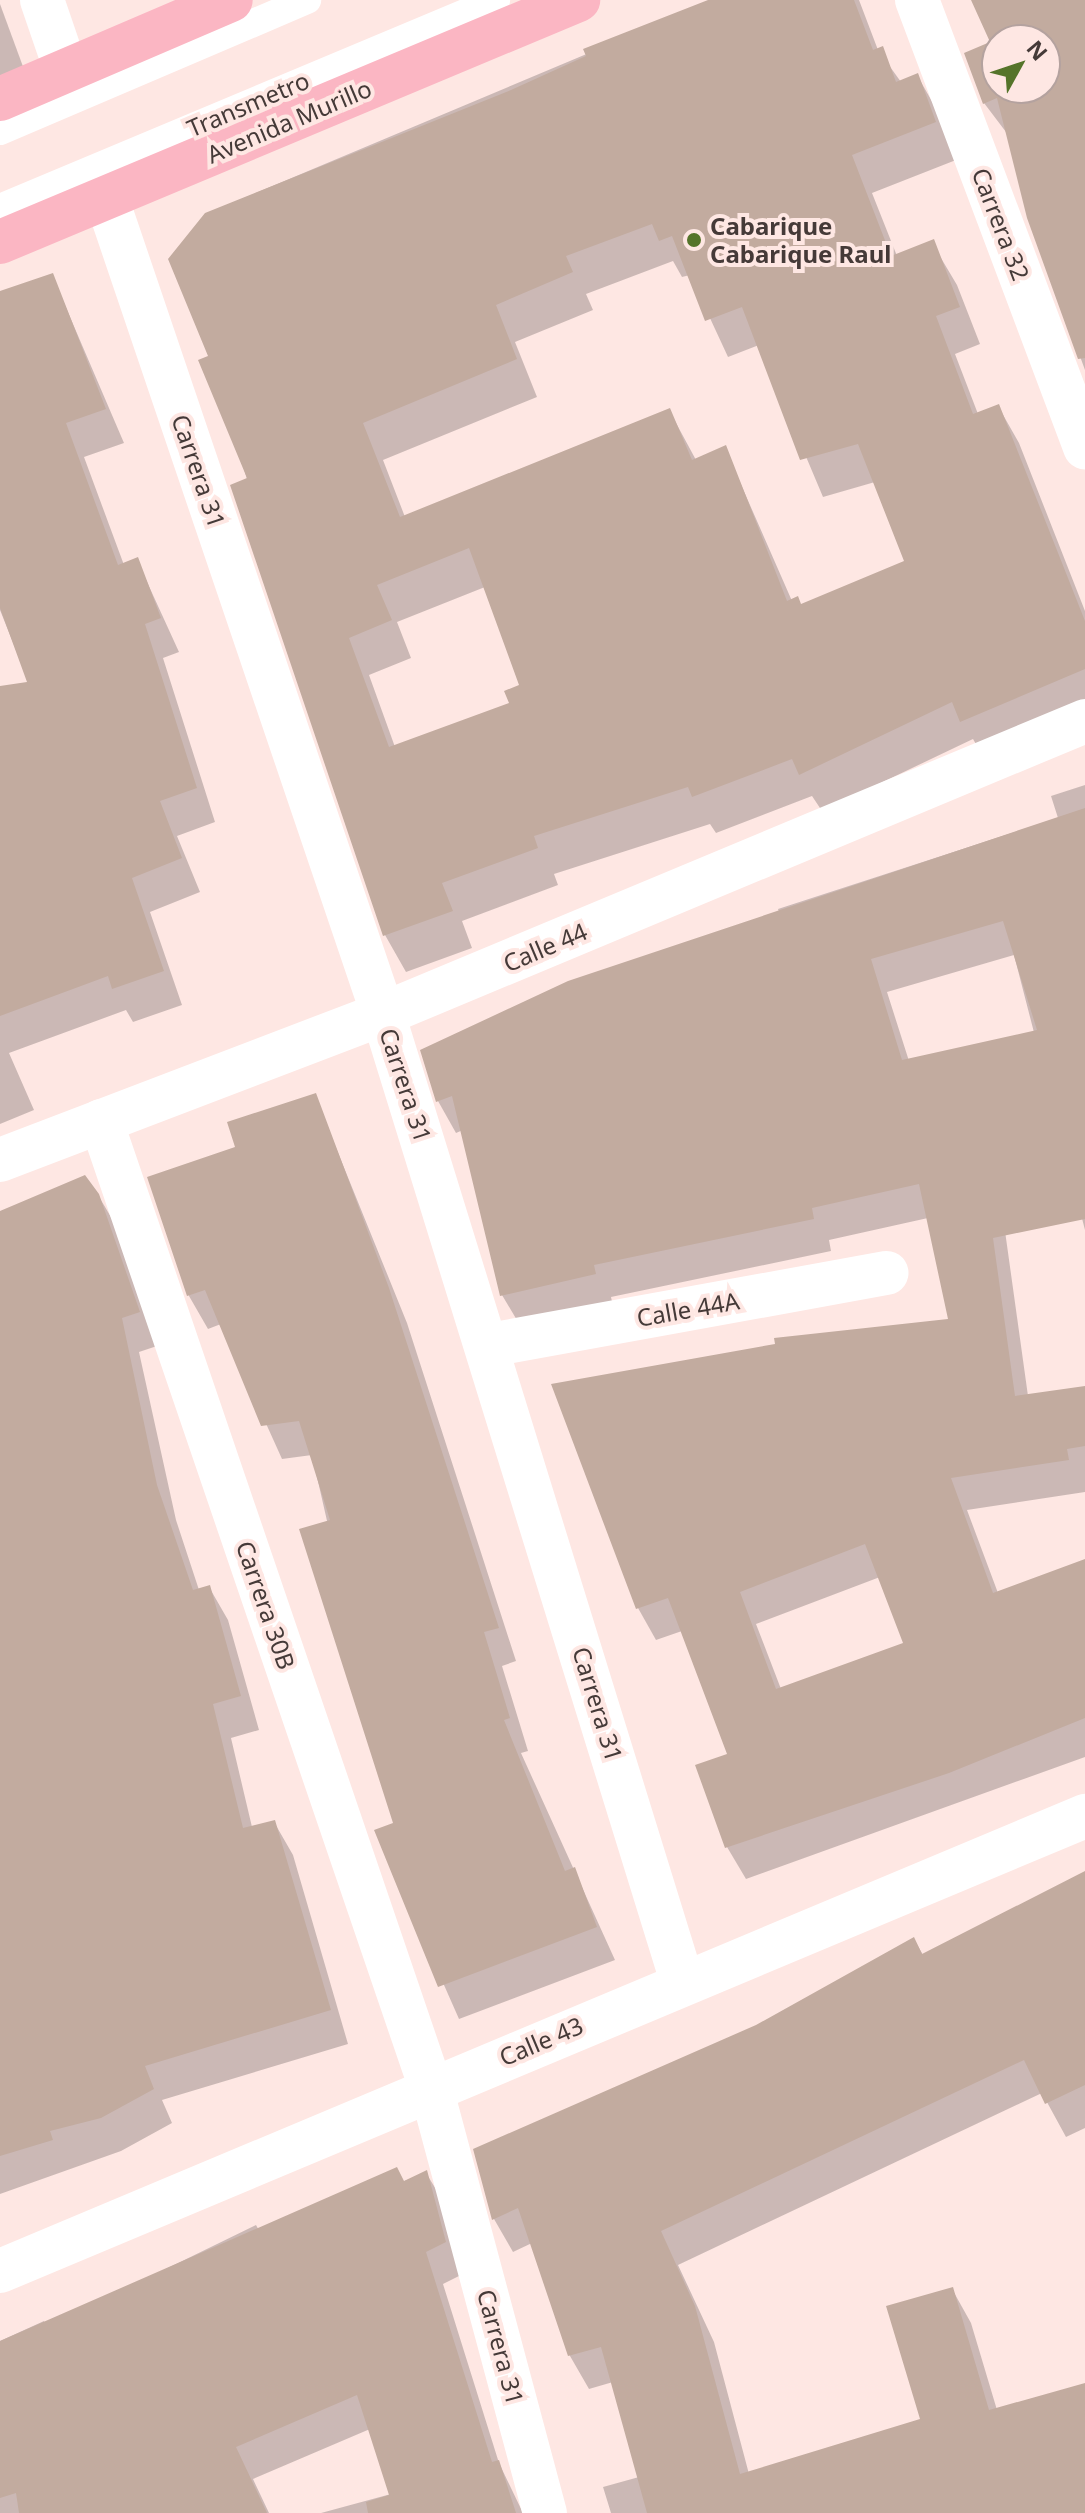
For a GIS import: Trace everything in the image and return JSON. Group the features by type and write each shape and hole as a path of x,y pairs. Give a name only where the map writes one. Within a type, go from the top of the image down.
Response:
{"main road":[{"path":"0,99 231,0"},
{"name":"Avenida Murillo","path":"0,242 578,0"}],"street":[{"path":"42,0 66,70"},
{"name":"Carrera 32","path":"917,0 1085,448"},
{"name":"Carrera 31","path":"106,197 383,1014 490,1345 682,1981"},
{"name":"Calle 44","path":"0,1160 383,1014 1085,721"},
{"name":"Carrera 30B","path":"101,1121 431,2088"},
{"name":"Calle 44A","path":"490,1345 887,1273"},
{"name":"Calle 43","path":"0,2271 682,1981 1085,1816"},
{"name":"Carrera 31","path":"431,2088 545,2513"}],"lane":[{"path":"0,131 307,0"},
{"name":"Transmetro","path":"0,208 496,0"}],"building":[{"path":"708,0 854,0 873,50 883,46 896,82 918,73 936,122 852,155 891,256 934,239 960,307 936,316 973,414 999,404 1085,621 1085,669 960,722 952,702 799,775 792,759 692,797 688,787 534,836 538,848 442,883 453,911 383,936 230,485 247,478 198,360 208,356 168,259 205,213 511,90 586,56 583,49","holes":["652,224 659,241 672,236 705,321 742,307 800,460 858,444 904,561 801,604 798,596 787,601 726,445 692,460 670,408 400,517 363,423 517,359 496,305 573,272 566,256","469,548 519,685 504,691 509,703 389,747 349,638 392,620 377,585"]},
{"path":"971,0 1085,0 1085,358 1078,359 1027,218 998,104 1061,104 1061,24 982,24"},
{"path":"981,46 981,99 964,53"},
{"path":"53,273 106,409 66,423 118,565 138,557 161,618 145,624 197,788 160,801 182,858 132,878 164,971 112,989 108,976 0,1016 0,686 27,682 0,608 0,291"},
{"path":"1085,808 1085,1219 993,1238 1015,1396 1085,1386 1085,1446 1067,1449 1069,1460 951,1478 993,1593 1085,1559 1085,1718 949,1773 725,1848 695,1765 727,1754 668,1598 636,1609 551,1384 775,1344 774,1338 948,1319 919,1184 812,1208 814,1219 594,1265 596,1274 500,1296 452,1096 436,1102 420,1050 568,981","holes":["1003,921 1037,1030 902,1060 871,959","865,1544 903,1643 776,1689 740,1592"]},
{"path":"316,1093 389,1288 499,1628 484,1632 510,1718 504,1720 565,1871 575,1867 597,1927 438,1987 374,1830 393,1823 299,1529 330,1520 299,1421 261,1426 205,1290 187,1296 147,1177 235,1147 227,1122"},
{"path":"85,1175 99,1194 140,1312 122,1318 157,1485 193,1590 210,1585 241,1696 213,1704 243,1828 275,1820 331,2010 145,2066 154,2089 101,2118 50,2131 53,2140 0,2156 0,1211"},
{"path":"1085,1871 1085,2085 1045,2104 1024,2060 661,2231 695,2306 740,2474 920,2419 886,2306 953,2287 989,2410 1085,2383 1085,2513 647,2513 601,2347 568,2356 518,2208 492,2220 473,2149 756,2025 914,1937 922,1954"},
{"path":"397,2167 404,2181 427,2170 446,2242 426,2252 492,2462 499,2460 516,2513 368,2513 366,2502 389,2495 357,2395 236,2447 267,2513 19,2513 16,2493 0,2498 0,2341"}],"place":[{"name":"Cabarique Cabarique Raul","path":"694,240"}]}
